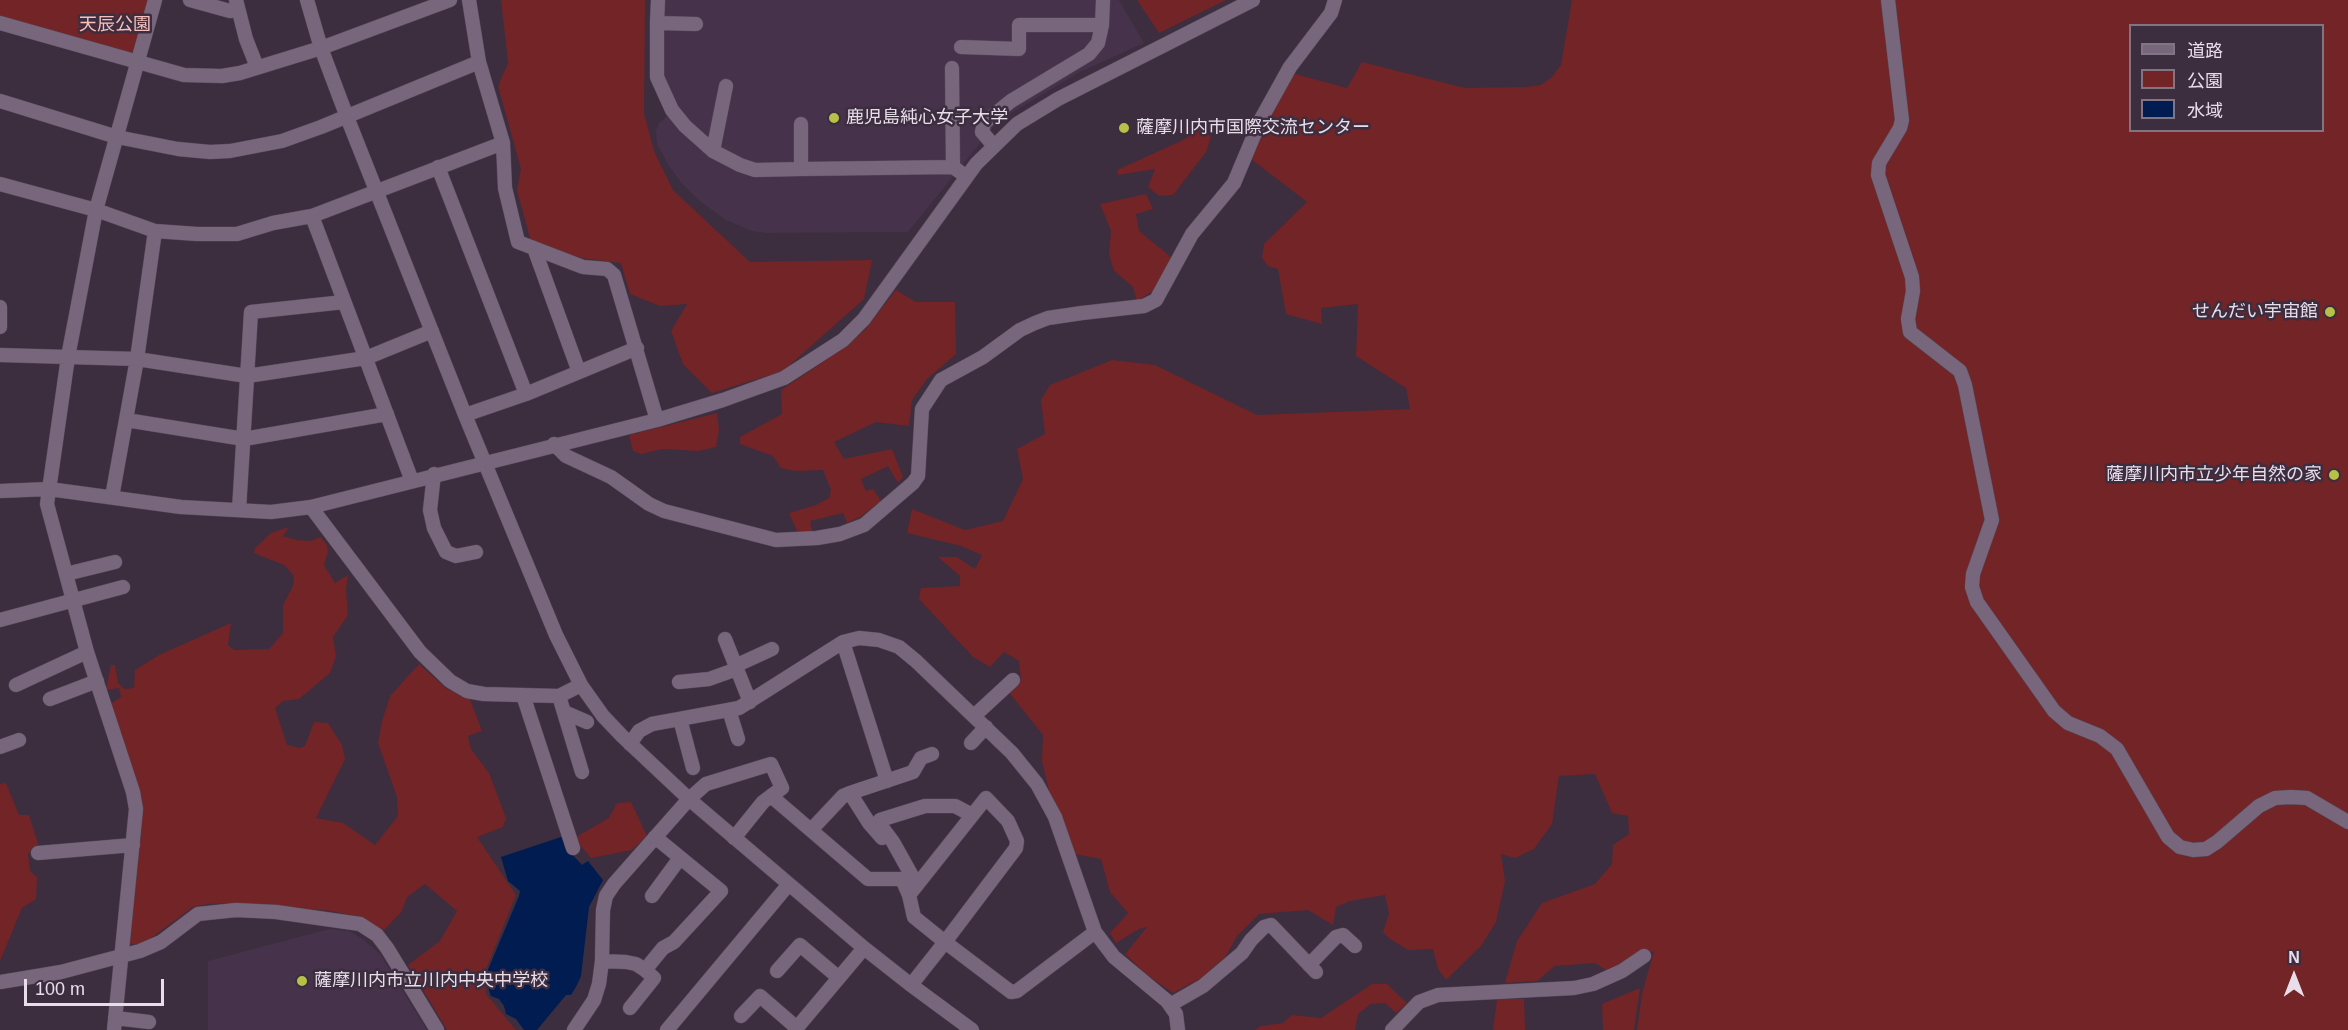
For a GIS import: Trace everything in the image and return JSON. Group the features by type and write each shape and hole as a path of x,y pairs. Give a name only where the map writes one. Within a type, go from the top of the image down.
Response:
{"street":[{"path":"149,1022 114,1024 136,809 133,792 87,652 47,504 68,357 96,210 155,0"},
{"path":"190,0 230,11 237,5 257,67"},
{"path":"307,0 321,48 347,117 465,415 556,635 581,685 603,716 689,799 864,948 911,986 972,1030"},
{"path":"0,23 184,75 222,76 240,73 321,48 450,0"},
{"path":"470,0 479,62 502,143 505,188 518,242 583,267 607,269 614,275 657,420"},
{"path":"658,0 657,77 672,110 700,141 714,151 755,170 953,167 967,176"},
{"path":"994,146 982,132 984,123 1011,101 1089,54 1098,43 1102,25 1103,0"},
{"path":"0,491 49,489 181,507 271,512 310,507 434,474 657,420 784,378 843,340 881,297 910,253 967,176 1017,124 1058,99 1253,0"},
{"path":"554,444 566,456 611,477 649,504 664,511 776,540 817,538 840,534 864,525 913,483 918,476 922,409 941,380 983,357 1020,330 1035,323 1071,315 1144,306 1156,300 1192,234 1234,183 1260,121 1290,67 1331,13 1335,0"},
{"path":"1888,0 1902,120 1900,128 1879,163 1878,175 1912,277 1913,291 1908,319 1910,332 1960,371 1965,385 1992,520 1973,574 1972,587 1977,602 2054,711 2068,723 2100,736 2118,749 2168,837 2180,847 2193,850 2206,849 2259,806 2275,798 2291,796 2307,798 2348,822"},
{"path":"657,23 696,24"},
{"path":"961,47 1019,49 1019,25 1102,25"},
{"path":"0,101 117,137 210,152 230,151 282,141 347,117 479,62"},
{"path":"952,68 953,167"},
{"path":"714,151 726,86"},
{"path":"801,124 801,169"},
{"path":"0,184 96,210 155,231 237,234 273,223 312,216 502,143"},
{"path":"438,167 526,394"},
{"path":"312,216 412,481"},
{"path":"112,497 138,358 155,231"},
{"path":"534,248 579,372"},
{"path":"239,510 251,312 344,302"},
{"path":"0,307 2,320 0,327"},
{"path":"0,355 138,358 248,376 366,358 432,331"},
{"path":"465,415 526,394 637,348"},
{"path":"126,420 244,439 387,414"},
{"path":"434,474 430,510 434,528 446,552 456,556 476,552"},
{"path":"310,507 420,652 450,681 467,691 484,694 559,696 581,685"},
{"path":"66,574 115,562"},
{"path":"0,620 123,587"},
{"path":"630,744 639,731 652,724 729,710 750,702 843,642 859,638 879,640 899,647 1012,753 1037,784 1055,817 1095,932 1114,957 1170,1005 1176,1014 1178,1030"},
{"path":"725,639 750,702"},
{"path":"843,642 887,781"},
{"path":"679,682 709,679 772,649"},
{"path":"16,685 87,652"},
{"path":"974,716 1013,680"},
{"path":"50,699 97,681"},
{"path":"523,695 573,848"},
{"path":"559,696 582,772"},
{"path":"729,710 738,739"},
{"path":"564,712 587,722"},
{"path":"680,719 693,768"},
{"path":"971,743 986,728"},
{"path":"0,747 19,740"},
{"path":"811,830 843,796 913,772 921,758 932,753"},
{"path":"581,1027 594,1000 602,961 603,910 606,896 655,837 689,799 706,784 771,764 782,788 763,802 734,838"},
{"path":"850,793 869,823 883,839 895,859 902,879 913,890"},
{"path":"771,796 868,879 902,879"},
{"path":"919,801 938,798 939,806"},
{"path":"911,986 1016,848 1017,841 1008,822 993,803 986,798 913,890"},
{"path":"972,815 955,806 925,806 880,820 893,842 913,890 914,917 1011,992 1017,991 1095,932"},
{"path":"645,970 663,948 674,942 721,891 655,837"},
{"path":"38,853 133,845"},
{"path":"652,896 680,858"},
{"path":"667,1030 789,884"},
{"path":"0,982 34,978 121,958 161,942 198,914 213,911 276,912 360,924 377,935 437,1030"},
{"path":"1170,1005 1189,996 1211,980 1242,953 1264,927 1271,925 1312,968 1336,937 1342,935 1355,946"},
{"path":"777,971 800,945 839,978"},
{"path":"741,1016 760,996 796,1029 864,948"},
{"path":"1392,1030 1419,1002 1438,995 1574,988 1593,984 1622,971 1644,956"},
{"path":"602,961 636,964 654,978 630,1008"}],"shaded area":[{"name":"鹿児島純心女子大学","path":"653,0 1119,0 1144,43 1078,73 998,121 908,232 766,233 752,231 726,220 701,202 682,184 657,144 656,131 659,123 668,115"},
{"name":"薩摩川内市立川内中央中学校","path":"329,929 349,931 363,939 380,954 427,1030 208,1030 208,961"}],"green space":[{"name":"天辰公園","path":"0,0 150,0 136,52 129,54 0,17"},
{"path":"501,0 645,0 644,113 654,151 673,190 750,262 872,260 864,299 783,371 712,393 683,364 671,331 687,304 660,306 630,294 621,263 581,258 531,242 517,190 521,169 498,86 508,63"},
{"path":"1137,0 1226,0 1159,33"},
{"path":"1572,0 2348,0 2348,1030 1637,1030 1642,994 1654,951 1606,970 1595,963 1555,966 1537,981 1505,983 1517,941 1542,903 1595,884 1612,864 1613,845 1629,834 1628,816 1612,813 1595,774 1559,776 1552,824 1534,849 1515,858 1501,854 1505,881 1496,922 1481,946 1446,980 1438,969 1433,949 1408,950 1383,932 1389,913 1385,895 1350,901 1336,907 1333,925 1308,910 1259,914 1237,936 1226,956 1201,978 1173,993 1146,974 1125,954 1147,927 1139,929 1116,943 1110,933 1128,913 1110,892 1101,859 1075,854 1049,791 1042,761 1043,735 1008,691 1021,681 1019,661 1004,652 990,667 973,657 919,599 921,588 960,586 960,576 938,557 957,557 975,569 982,555 961,546 907,533 912,509 965,530 1003,521 1023,479 1017,449 1045,434 1041,400 1050,385 1112,360 1155,365 1257,415 1410,409 1406,388 1356,356 1358,304 1321,308 1322,324 1286,314 1278,269 1268,266 1262,258 1264,244 1307,202 1251,159 1292,73 1347,88 1362,62 1465,88 1541,85 1552,77 1561,65"},
{"path":"1202,128 1211,137 1206,152 1173,195 1159,196 1148,187 1155,169 1118,175 1117,170 1183,140"},
{"path":"1146,194 1153,209 1136,214 1139,231 1171,257 1156,289 1137,301 1133,287 1114,271 1109,254 1111,231 1100,204"},
{"path":"896,290 916,302 955,302 956,354 927,379 912,400 909,426 876,422 834,442 844,459 892,449 903,477 898,483 888,466 861,479 866,491 873,489 881,501 860,517 847,523 843,513 810,521 812,531 797,531 789,513 816,505 829,498 831,490 823,470 796,471 781,468 773,456 740,444 740,437 782,414 781,390 864,331"},
{"path":"717,413 719,430 716,447 699,451 662,449 642,454 633,451 629,435"},
{"path":"289,527 283,536 310,541 321,537 327,545 328,552 324,565 335,583 348,575 346,590 348,615 333,637 336,656 330,673 299,699 283,701 275,708 287,745 300,748 305,746 314,722 328,723 342,745 345,759 316,818 343,823 375,845 398,816 397,797 378,743 390,696 419,664 447,689 470,699 482,731 468,736 471,749 489,773 506,818 503,827 477,837 516,895 485,972 486,994 516,1030 447,1030 408,965 440,941 457,911 425,884 407,897 402,911 384,930 357,917 332,911 236,903 208,904 193,907 138,945 126,943 143,808 110,704 121,697 119,688 106,690 111,665 115,665 118,683 125,689 134,688 135,670 159,655 231,623 228,645 234,650 269,649 283,633 283,605 293,586 294,576 284,565 254,553 255,548 271,533"},
{"path":"6,783 19,815 29,815 38,844 28,853 30,871 37,877 36,899 22,908 0,961 0,784"},
{"path":"631,802 647,836 632,850 591,858 574,838 609,818 617,803"},
{"path":"1372,984 1387,984 1407,1003 1396,1013 1385,1003 1371,1004 1358,1014 1355,1030 1255,1030 1261,1026 1283,1023 1292,1015 1321,1018"},
{"path":"1640,988 1634,1030 1603,1030 1602,1004"},
{"path":"1497,999 1524,999 1525,1030 1493,1030"}],"water":[{"path":"564,836 569,851 582,865 588,861 603,880 589,907 581,976 577,985 571,995 566,995 537,1030 524,1030 516,1019 506,1014 504,1006 499,999 491,996 488,987 487,972 520,891 508,881 501,857"}],"place":[{"name":"鹿児島純心女子大学","path":"834,118"},
{"name":"薩摩川内市国際交流センター","path":"1124,128"},
{"name":"せんだい宇宙館","path":"2330,312"},
{"name":"薩摩川内市立少年自然の家","path":"2334,475"},
{"name":"薩摩川内市立川内中央中学校","path":"302,981"}]}
